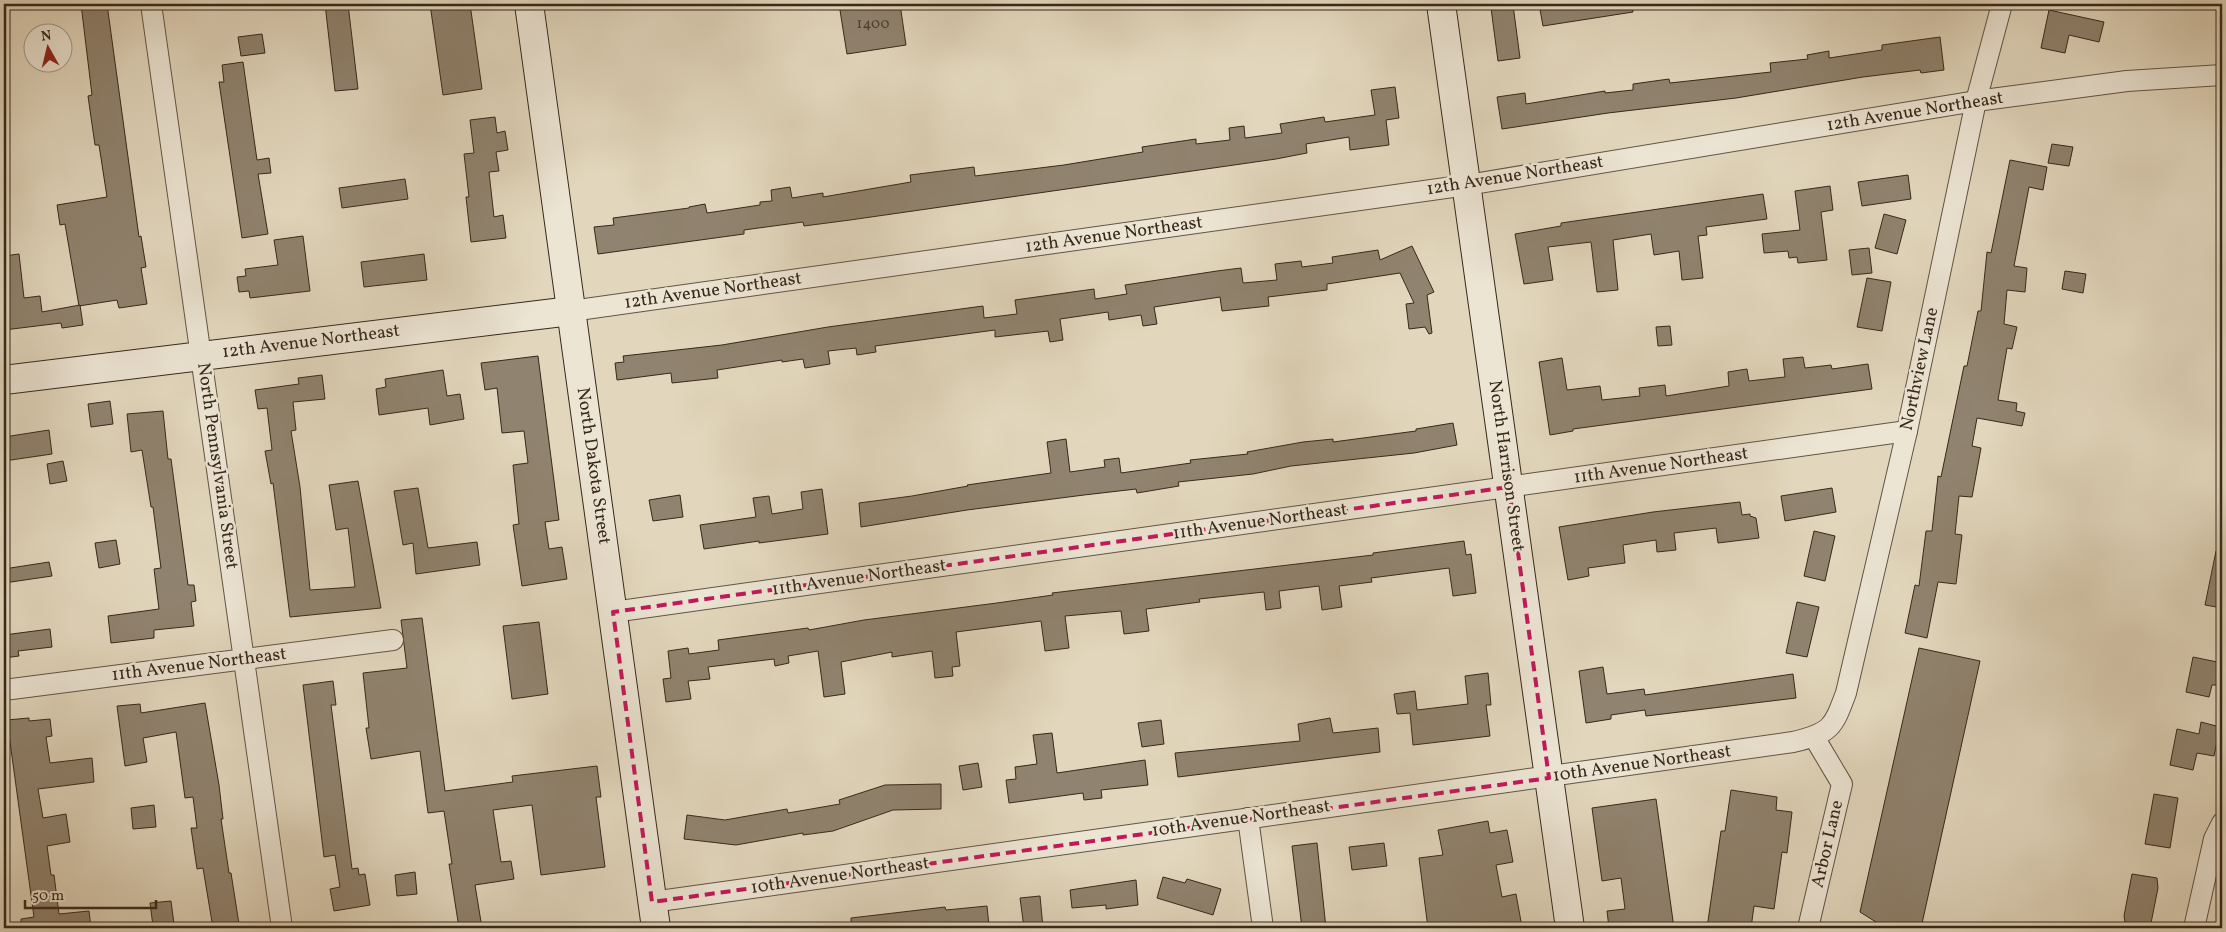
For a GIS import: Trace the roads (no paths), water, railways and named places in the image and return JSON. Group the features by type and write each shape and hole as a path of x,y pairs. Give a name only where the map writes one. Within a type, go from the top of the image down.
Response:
{"street":[{"name":"North Pennsylvania Street","path":"151,4 282,928"},
{"name":"North Dakota Street","path":"529,4 654,915"},
{"name":"North Harrison Street","path":"1441,4 1570,928"},
{"name":"Northview Lane","path":"1821,733 1836,718 1846,693 1907,431 1976,101 2002,4"},
{"name":"12th Avenue Northeast","path":"4,380 571,311 1467,185 1976,101 2127,81 2222,75"},
{"name":"11th Avenue Northeast","path":"613,612 1907,431"},
{"name":"11th Avenue Northeast","path":"4,690 393,640"},
{"name":"10th Avenue Northeast","path":"654,915 1248,818 1549,778 1793,742 1821,733"},
{"name":"Arbor Lane","path":"1808,928 1842,784 1821,733"},
{"path":"1248,818 1263,928"},
{"path":"2194,928 2214,839 2222,823"}]}
